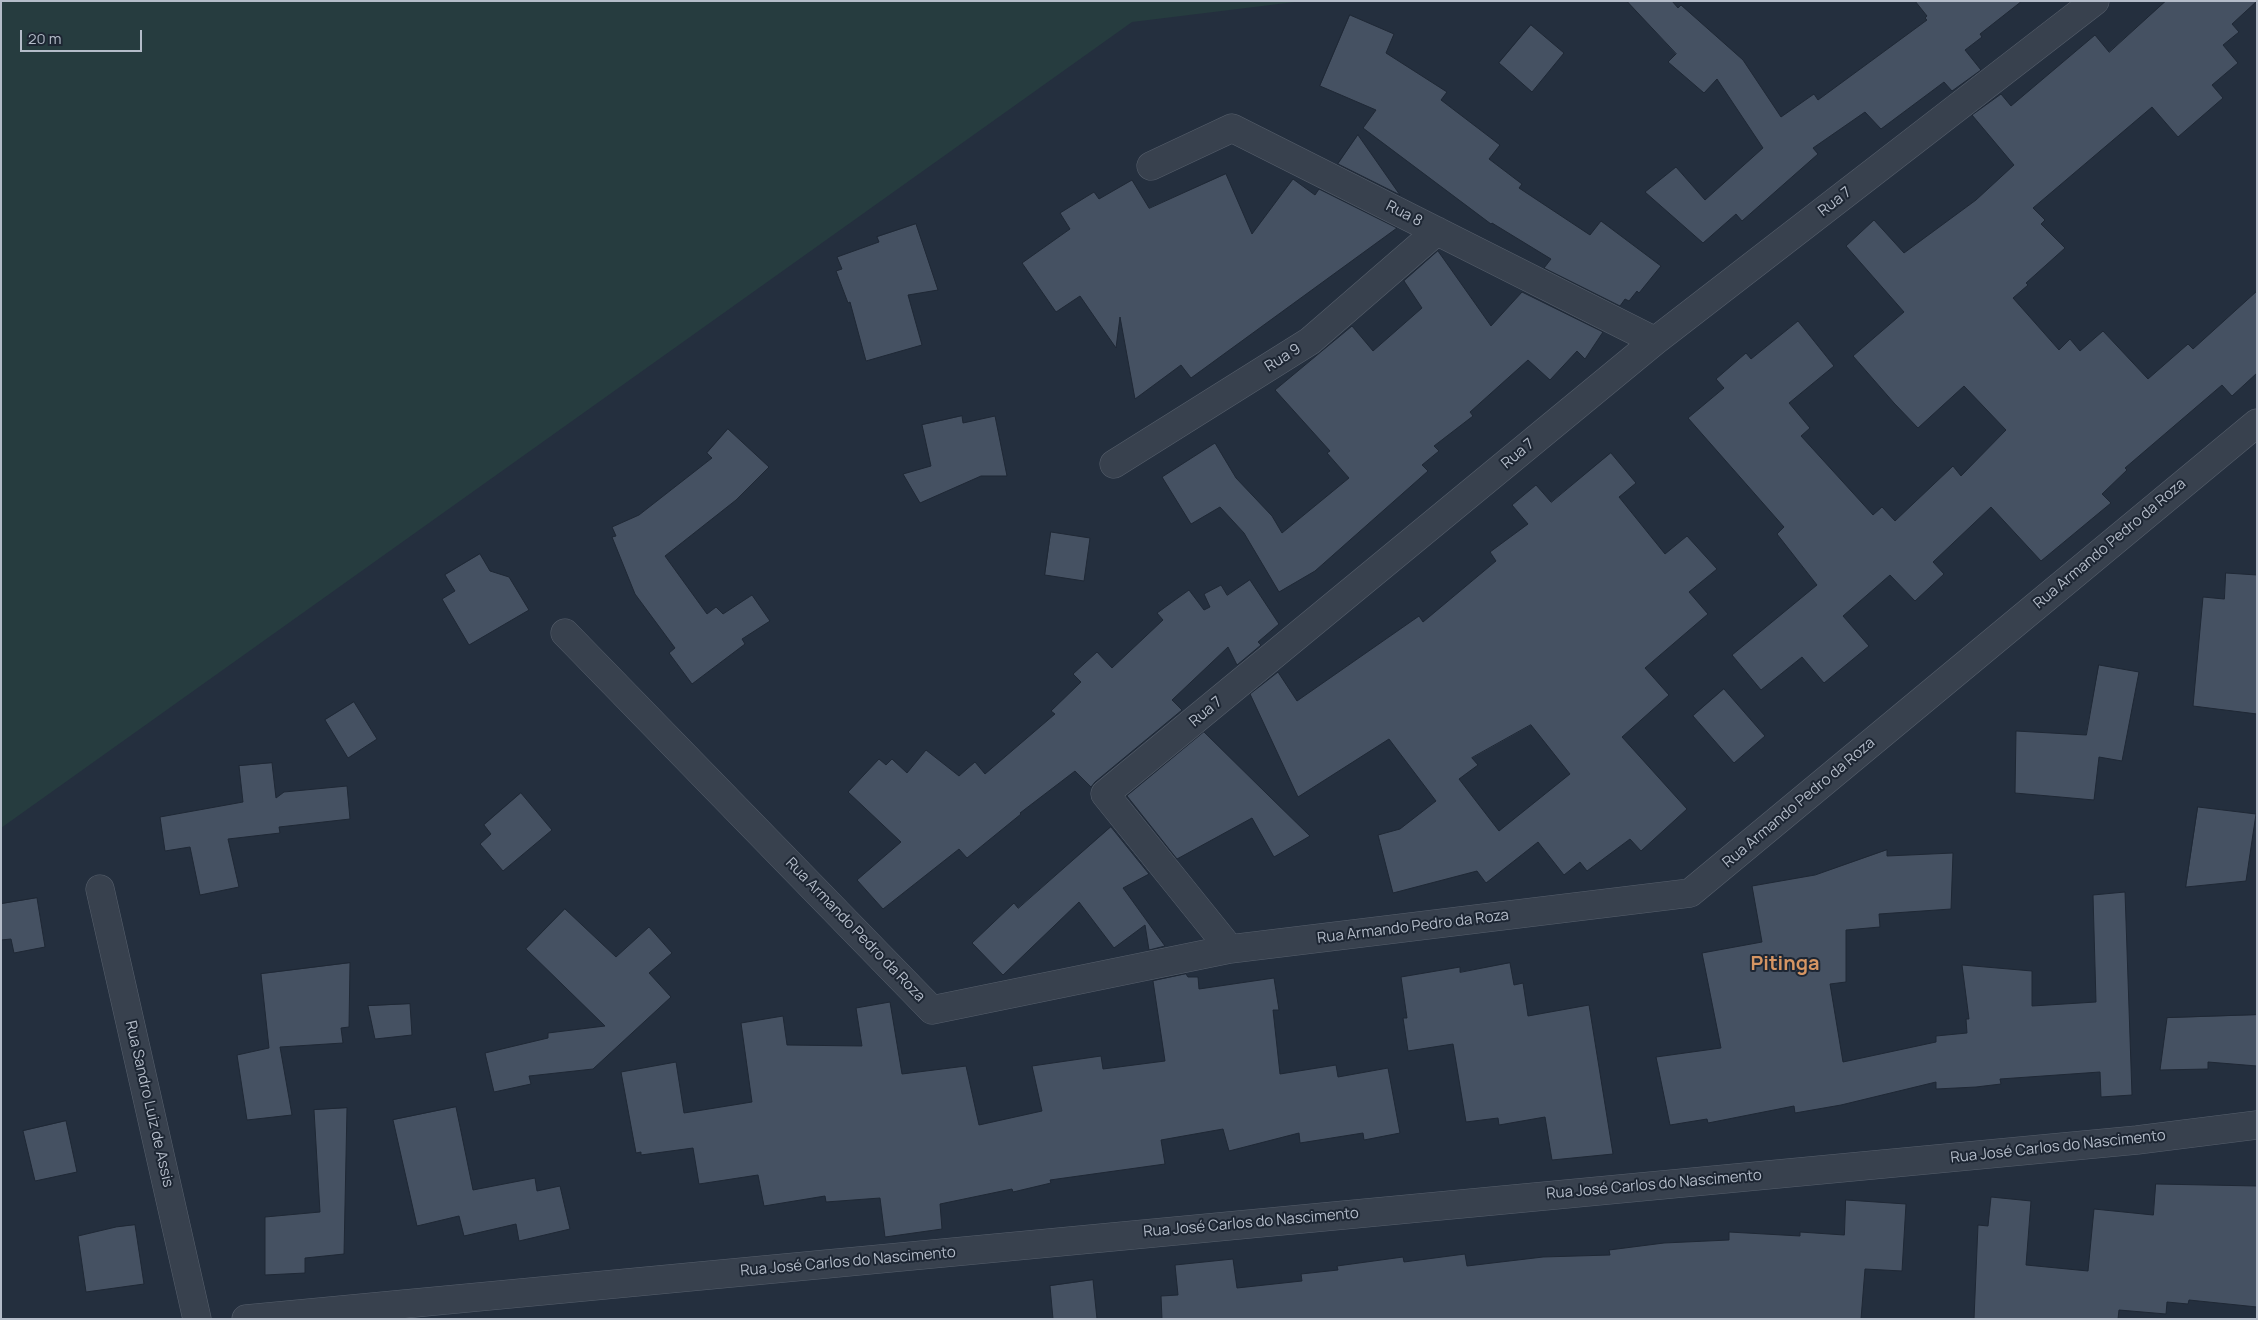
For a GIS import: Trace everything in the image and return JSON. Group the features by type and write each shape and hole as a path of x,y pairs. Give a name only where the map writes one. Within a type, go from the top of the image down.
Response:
{"street":[{"name":"Rua 7","path":"1230,949 1105,794 1655,341 2095,1"},
{"name":"Rua 8","path":"1151,166 1232,128 1655,341"},
{"name":"Rua 9","path":"1114,464 1310,341 1437,231"},
{"name":"Rua Armando Pedro da Roza","path":"565,632 932,1010 1230,949 1690,893 2257,423"},
{"name":"Rua Sandro Luiz de Assis","path":"100,890 197,1319"},
{"name":"Rua José Carlos do Nascimento","path":"246,1319 2127,1140 2257,1125"}],"green space":[{"path":"1,1 1303,1 1132,22 1,828"}],"building":[{"path":"1627,1 1672,1 1678,8 1681,5 1743,60 1781,117 1814,94 1818,100 1927,20 1925,18 1927,16 1915,1 2022,1 1980,34 1982,37 1965,50 1981,70 1952,91 1944,82 1881,129 1865,112 1813,148 1818,154 1742,221 1736,214 1703,243 1645,192 1676,167 1705,200 1763,148 1717,79 1704,93 1668,62 1676,54"},
{"path":"2166,1 2257,1 2232,24 2239,32 2223,45 2238,63 2212,85 2223,98 2178,137 2152,107 2033,208 2045,220 2041,224 2065,248 2026,283 2028,285 2013,298 2059,350 2070,339 2080,351 2103,331 2148,379 2188,344 2193,349 2257,291 2257,373 2232,396 2222,385 2125,468 2127,470 2102,494 2111,503 2041,561 1991,507 1933,562 1944,574 1915,601 1890,575 1843,616 1869,646 1824,683 1802,657 1761,690 1732,655 1817,585 1777,534 1784,527 1688,418 1724,388 1716,379 1746,353 1751,359 1798,321 1834,366 1789,403 1810,428 1801,436 1873,515 1882,507 1895,521 1953,466 1961,476 2006,430 1964,386 1918,428 1853,356 1904,312 1846,246 1874,220 1904,253 1976,200 2014,165 1972,115 2001,94 2011,106 2095,35 2109,52"},
{"path":"1350,15 1394,34 1386,53 1447,92 1441,100 1500,145 1489,159 1522,184 1519,188 1590,235 1601,221 1661,266 1639,293 1637,291 1629,301 1625,299 1620,306 1544,268 1551,259 1491,224 1363,128 1376,110 1320,86"},
{"path":"1531,25 1564,53 1532,92 1499,63"},
{"path":"1358,135 1400,195 1338,164"},
{"path":"1226,174 1252,234 1293,179 1315,195 1319,189 1397,228 1191,378 1181,365 1135,399 1120,317 1116,348 1080,296 1056,312 1022,263 1070,229 1060,213 1094,192 1099,199 1132,180 1149,208"},
{"path":"916,224 938,290 908,295 922,345 866,361 850,302 848,303 836,271 842,269 837,257 879,242 877,237"},
{"path":"1438,251 1491,326 1522,292 1603,332 1585,359 1577,351 1550,380 1528,360 1470,412 1473,416 1434,446 1439,451 1422,465 1428,471 1315,571 1279,592 1244,533 1220,507 1191,524 1162,477 1215,443 1236,478 1272,516 1282,533 1349,478 1327,453 1330,451 1275,390 1352,326 1373,351 1422,308 1404,281"},
{"path":"962,416 963,423 995,416 1007,476 981,476 920,503 903,474 931,466 922,425"},
{"path":"728,429 769,467 736,500 665,556 707,614 716,607 723,614 752,595 770,621 742,639 745,644 692,684 669,653 675,648 635,594 612,537 616,536 612,527 639,515 712,458 707,453"},
{"path":"1611,453 1636,483 1619,497 1665,554 1687,536 1717,569 1689,592 1708,614 1645,668 1669,695 1622,737 1687,809 1641,851 1630,839 1587,871 1580,862 1564,875 1538,842 1486,883 1477,871 1393,893 1378,835 1400,829 1436,801 1389,739 1298,797 1250,694 1278,672 1297,701 1419,616 1423,622 1496,561 1490,552 1528,524 1512,505 1536,485 1551,502","holes":["1531,725 1570,774 1499,831 1459,779 1478,765 1472,758"]},
{"path":"1051,532 1090,538 1084,581 1045,575"},
{"path":"480,554 490,571 509,577 529,610 469,645 442,599 455,591 445,575"},
{"path":"2226,573 2257,575 2257,714 2193,706 2203,597 2224,599"},
{"path":"1250,580 1279,624 1258,642 1261,645 1237,665 1228,647 1172,700 1182,710 1091,787 1075,771 1020,813 967,858 959,849 883,909 857,880 901,842 848,792 879,759 886,765 892,759 907,773 926,750 959,776 975,762 985,774 1055,714 1051,711 1081,682 1073,674 1097,652 1112,668 1163,620 1157,613 1189,590 1204,610 1210,607 1204,594 1221,585 1227,595"},
{"path":"2099,665 2139,672 2122,761 2099,757 2094,800 2015,793 2016,731 2086,735"},
{"path":"1724,689 1765,736 1734,763 1693,716"},
{"path":"354,702 377,739 348,758 325,720"},
{"path":"1204,732 1310,836 1274,857 1252,818 1177,859 1127,796"},
{"path":"272,763 276,798 284,792 347,786 350,819 279,827 280,833 228,839 239,887 200,895 190,847 165,851 160,817 243,802 239,766"},
{"path":"521,793 552,830 503,871 480,844 491,834 484,825"},
{"path":"2198,807 2256,814 2246,881 2186,887"},
{"path":"1111,827 1149,874 1123,888 1165,946 1149,950 1145,925 1114,948 1079,902 1003,975 972,943 1014,903 1018,908"},
{"path":"1887,850 1887,856 1953,853 1951,909 1879,914 1880,927 1846,930 1846,982 1830,984 1843,1062 1936,1042 1936,1036 1967,1033 1966,1019 1969,1019 1962,965 2032,971 2032,1006 2096,1002 2093,895 2125,892 2132,1095 2101,1097 2100,1072 2000,1079 2001,1084 1976,1087 1936,1089 1936,1082 1841,1105 1795,1113 1794,1106 1708,1123 1707,1119 1670,1125 1656,1057 1721,1048 1702,953 1762,942 1752,886 1815,875"},
{"path":"37,898 45,947 14,953 11,939 1,940 1,904"},
{"path":"565,909 616,957 649,927 672,953 649,973 671,997 593,1069 529,1076 531,1084 494,1092 485,1053 548,1038 548,1033 605,1026 526,949"},
{"path":"350,963 349,1027 341,1028 343,1043 280,1047 292,1115 247,1120 237,1055 269,1048 261,974"},
{"path":"1510,963 1514,985 1523,983 1528,1016 1589,1005 1613,1154 1552,1160 1545,1117 1499,1125 1498,1118 1466,1122 1453,1044 1408,1051 1403,1018 1407,1018 1401,977 1460,967 1460,972"},
{"path":"1186,974 1188,977 1198,977 1199,989 1274,978 1279,1010 1273,1010 1280,1074 1336,1065 1338,1077 1388,1068 1400,1133 1364,1140 1363,1133 1300,1143 1299,1133 1229,1151 1223,1129 1161,1140 1165,1164 1050,1180 1051,1183 1013,1192 1012,1189 940,1204 942,1229 885,1237 880,1198 826,1202 825,1196 764,1206 758,1175 699,1184 693,1148 641,1155 641,1152 636,1153 621,1072 676,1062 684,1113 752,1102 741,1023 783,1016 787,1045 862,1046 856,1008 890,1002 902,1074 966,1066 979,1125 1042,1111 1032,1066 1101,1056 1103,1069 1165,1061 1153,981"},
{"path":"410,1004 412,1035 375,1039 368,1006"},
{"path":"2257,1015 2257,1066 2208,1062 2208,1069 2160,1070 2167,1018"},
{"path":"456,1107 473,1190 535,1178 537,1191 560,1186 570,1229 519,1241 516,1224 464,1236 459,1216 417,1226 393,1120"},
{"path":"347,1108 344,1254 305,1258 305,1273 265,1275 265,1217 320,1212 314,1110"},
{"path":"66,1121 77,1172 35,1181 23,1131"},
{"path":"2156,1184 2257,1186 2257,1307 2189,1300 2188,1304 2167,1302 2166,1314 2119,1310 2118,1319 1974,1319 1978,1225 1988,1226 1991,1197 2031,1201 2026,1265 2088,1271 2094,1209 2153,1215"},
{"path":"1846,1200 1906,1204 1902,1271 1865,1269 1861,1319 1162,1319 1161,1296 1178,1295 1175,1265 1233,1259 1237,1288 1302,1281 1301,1274 1338,1270 1337,1266 1403,1257 1404,1262 1465,1254 1467,1266 1543,1257 1610,1255 1609,1250 1664,1243 1729,1240 1729,1232 1800,1236 1800,1232 1844,1235"},
{"path":"135,1225 144,1284 86,1292 78,1236 116,1227"},
{"path":"1093,1280 1097,1319 1053,1319 1050,1286"}],"district":[{"name":"Pitinga","path":"1785,964"}]}
